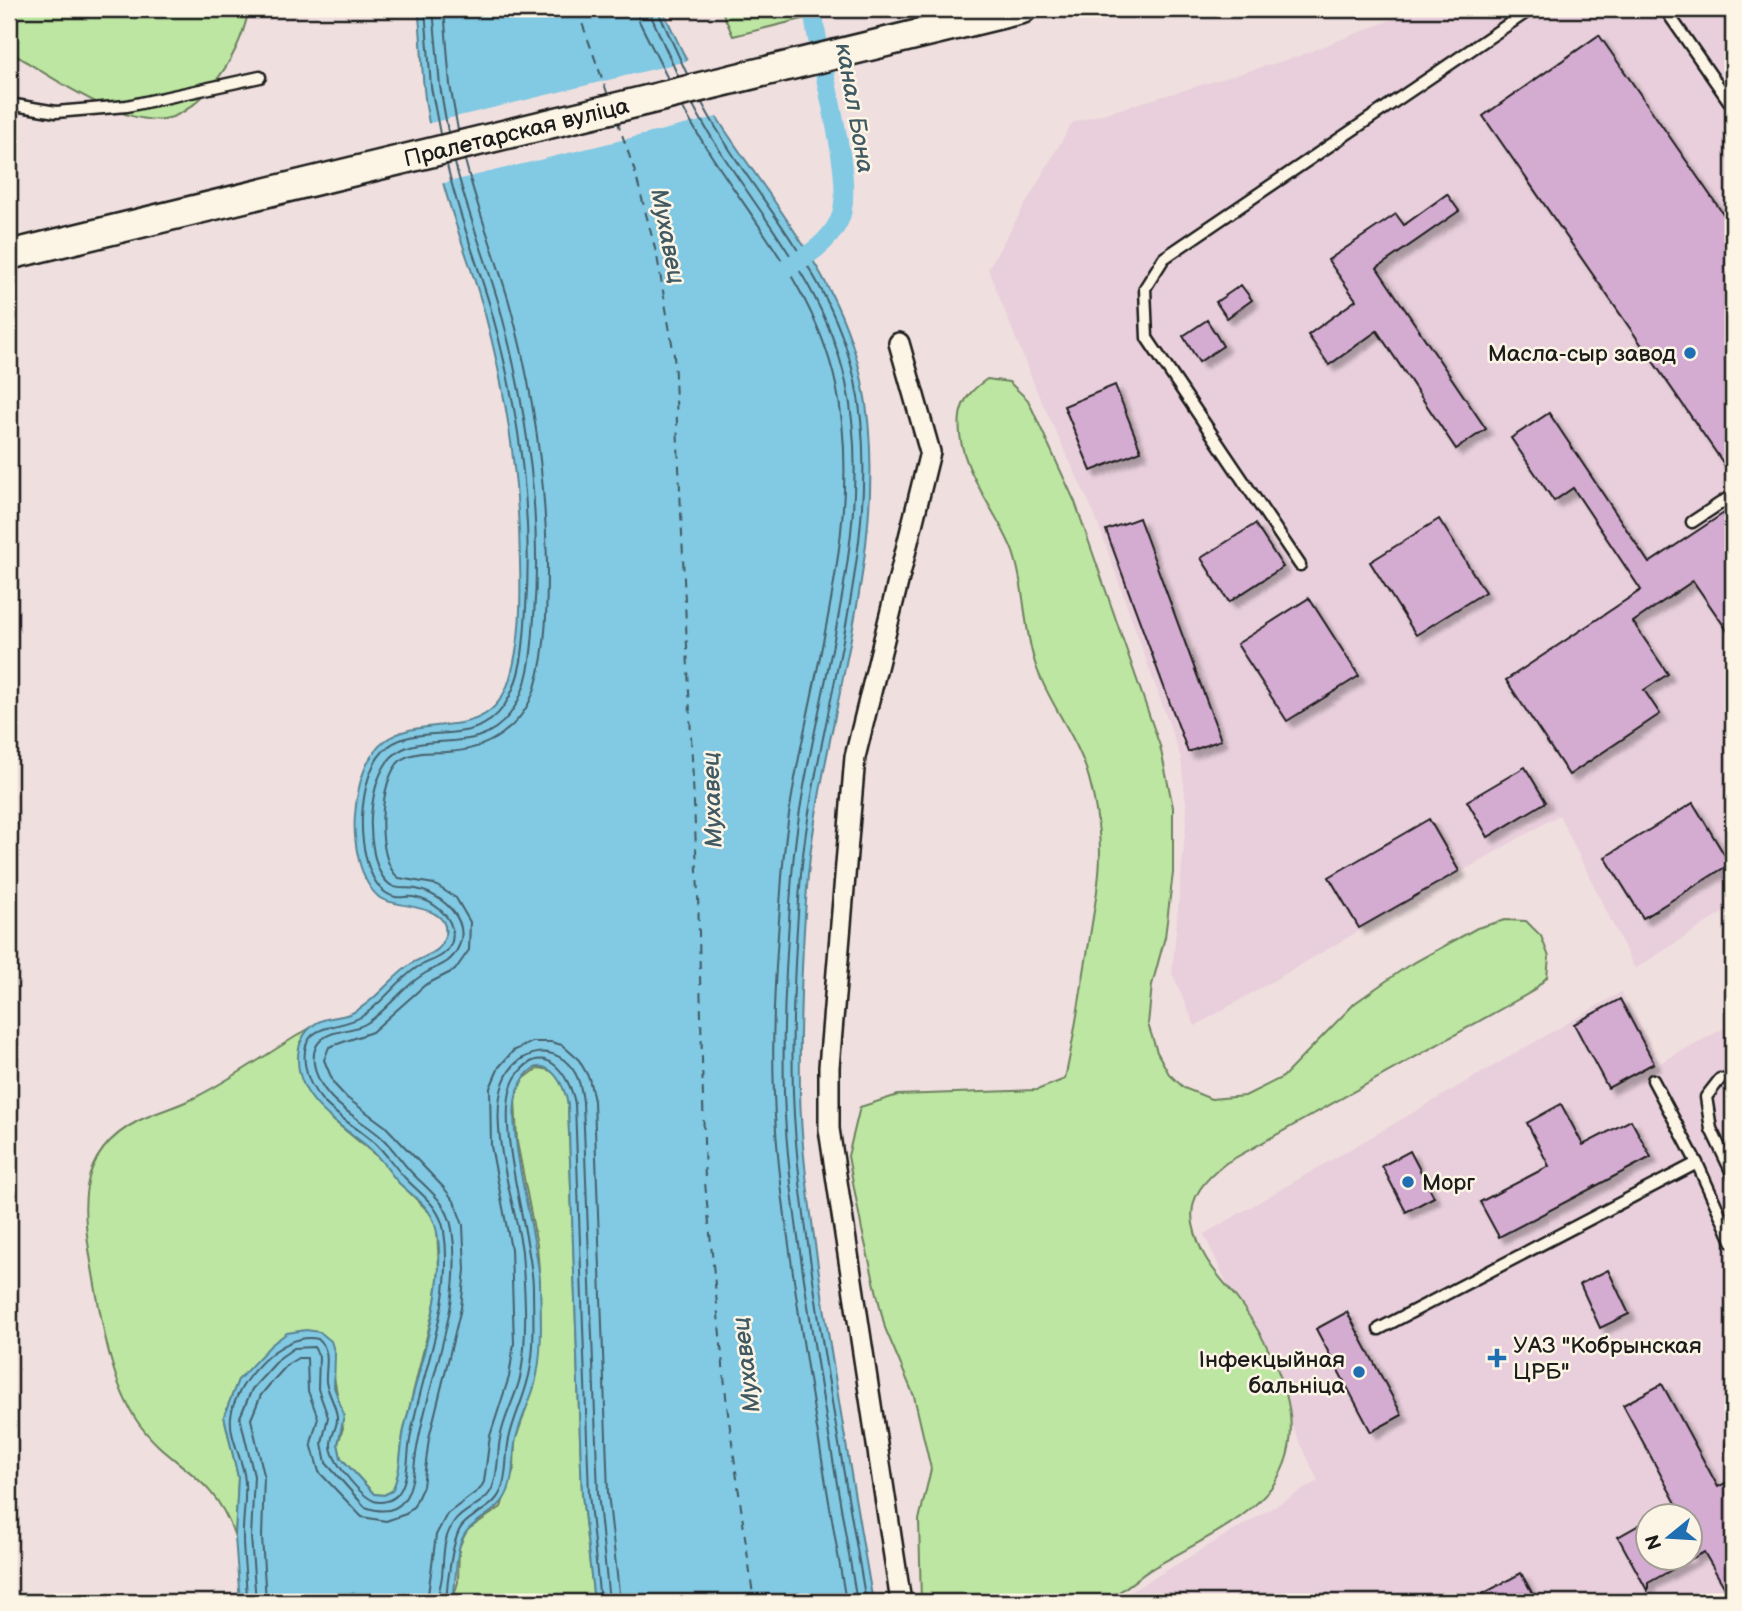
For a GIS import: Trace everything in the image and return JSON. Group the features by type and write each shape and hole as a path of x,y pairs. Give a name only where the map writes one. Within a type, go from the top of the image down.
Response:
{"main road":[{"name":"Пралетарская вуліца","path":"9,255 1022,9"}],"street":[{"path":"899,343 930,452 855,757 829,1068 829,1129 901,1602"}],"lane":[{"path":"1300,565 1147,338 1145,288 1164,258 1531,9"},
{"path":"1665,9 1733,107"},
{"path":"9,104 56,112 127,106 260,77"},
{"path":"1692,522 1733,495"},
{"path":"1720,1079 1706,1097 1712,1129 1733,1175"},
{"path":"1653,1080 1697,1163 1733,1242"},
{"path":"1379,1328 1697,1163"}],"shaded area":[{"path":"1419,9 1733,9 1733,906 1635,969 1559,815 1195,1026 1172,973 1187,812 1181,758 1095,515 1038,394 988,269 1072,123 1296,57"},
{"name":"УАЗ \"Кобрынская ЦРБ\"","path":"1621,992 1660,1063 1733,1023 1733,1602 1113,1602 1318,1481 1204,1234"}],"green space":[{"path":"9,9 249,9 235,50 212,86 185,110 175,116 157,120 113,110 89,99 9,51"},
{"path":"721,9 843,9 733,36"},
{"path":"987,379 1009,382 1028,400 1075,502 1160,746 1173,807 1173,873 1165,937 1152,985 1148,1024 1157,1052 1169,1074 1184,1088 1211,1099 1245,1096 1283,1077 1355,1003 1406,967 1477,928 1505,920 1526,921 1541,936 1549,957 1547,977 1533,991 1226,1163 1200,1189 1192,1214 1200,1247 1253,1322 1272,1357 1286,1394 1291,1429 1287,1458 1275,1483 1257,1504 1208,1537 1148,1571 1112,1597 1095,1603 921,1602 919,1520 931,1469 914,1396 885,1328 848,1156 860,1107 898,1095 1037,1090 1065,1079 1072,1045 1097,888 1100,861 1098,823 1087,771 1036,666 1013,552 978,486 964,452 960,434 961,410 969,394"},
{"path":"310,1028 300,1042 329,1117 385,1163 398,1181 431,1214 437,1228 439,1270 435,1303 403,1434 398,1479 392,1491 384,1495 374,1494 341,1458 338,1444 343,1428 333,1371 238,1380 224,1416 238,1477 235,1537 215,1498 150,1437 137,1421 121,1390 101,1319 87,1237 86,1192 100,1153 116,1136 138,1121 189,1101 211,1089"},
{"path":"538,1068 552,1071 560,1079 568,1105 582,1494 594,1602 452,1602 458,1582 459,1547 467,1530 501,1507 514,1468 515,1441 524,1415 540,1283 537,1245 517,1142 515,1097 522,1080"}],"water":[{"name":"Мухавец","path":"418,9 662,9 723,127 785,217 823,279 852,345 862,381 870,441 870,502 853,628 827,753 808,875 801,983 800,1091 804,1160 819,1273 873,1602 594,1602 582,1494 568,1105 560,1082 554,1074 540,1067 532,1069 525,1077 518,1090 515,1107 518,1155 540,1283 541,1334 538,1372 516,1439 508,1491 500,1504 472,1526 463,1538 452,1602 240,1602 235,1537 238,1477 224,1416 238,1380 271,1345 287,1333 306,1330 320,1332 331,1341 335,1354 334,1387 344,1415 338,1444 341,1458 374,1494 384,1495 392,1491 397,1476 404,1430 432,1319 439,1258 437,1232 422,1203 397,1181 372,1151 313,1100 300,1074 299,1050 305,1034 315,1023 347,1015 361,1008 406,968 441,946 446,929 442,920 423,909 380,898 362,871 356,848 355,815 364,771 380,745 402,732 476,719 496,705 514,664 520,621 519,531 514,468 500,376 485,314 444,186 432,138 424,89"}],"pier":[{"path":"691,60 721,116 440,184 426,124"}],"building":[{"name":"Масла-сыр завод","path":"1599,35 1733,228 1733,477 1483,116"},
{"path":"1447,194 1459,211 1377,268 1486,429 1456,449 1377,331 1329,365 1308,335 1356,300 1328,260 1396,214 1404,225"},
{"path":"1241,285 1252,300 1227,318 1216,302"},
{"path":"1207,320 1223,346 1199,362 1183,336"},
{"path":"1115,385 1141,451 1091,471 1064,406"},
{"path":"1549,413 1649,563 1733,507 1733,639 1693,581 1633,622 1668,674 1644,690 1660,714 1569,775 1506,680 1641,590 1573,488 1554,501 1511,438"},
{"path":"1139,518 1221,740 1188,752 1106,530"},
{"path":"1439,519 1485,592 1416,635 1370,562"},
{"path":"1255,524 1283,567 1229,602 1201,558"},
{"path":"1309,598 1359,676 1287,721 1237,644"},
{"path":"1525,767 1546,802 1488,837 1467,801"},
{"path":"1693,803 1730,864 1643,918 1605,857"},
{"path":"1429,819 1459,871 1359,928 1329,877"},
{"path":"1620,999 1654,1063 1608,1088 1574,1024"},
{"path":"1561,1104 1583,1145 1631,1120 1651,1157 1499,1237 1480,1202 1549,1166 1527,1123"},
{"name":"Морг","path":"1410,1151 1434,1197 1406,1212 1382,1166"},
{"path":"1608,1270 1629,1314 1600,1328 1580,1284"},
{"name":"Інфекцыйная бальніца","path":"1347,1312 1402,1415 1371,1432 1316,1329"},
{"path":"1662,1384 1718,1487 1733,1479 1733,1602 1704,1552 1704,1502 1675,1502 1623,1405"},
{"path":"1634,1528 1634,1566 1618,1537"},
{"path":"1637,1572 1668,1572 1648,1583 1648,1592"},
{"path":"1521,1573 1537,1602 1468,1602"}],"waterway":[{"name":"канал Бона","path":"788,267 824,242 839,221 843,203 840,150 813,9"}],"ferry route":[{"path":"577,9 608,95"},
{"path":"617,120 635,172 657,256 674,355 698,893 705,1183 727,1406 754,1602"}],"place":[{"name":"Масла-сыр завод","path":"1690,353"},
{"name":"Морг","path":"1408,1182"},
{"name":"УАЗ \"Кобрынская ЦРБ\"","path":"1497,1358"},
{"name":"Інфекцыйная бальніца","path":"1359,1372"}]}
